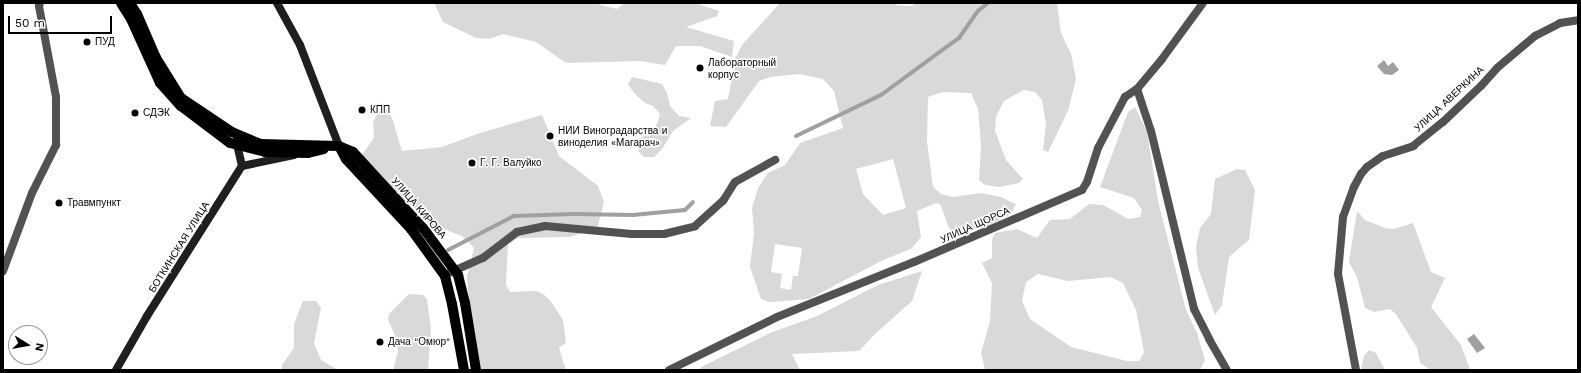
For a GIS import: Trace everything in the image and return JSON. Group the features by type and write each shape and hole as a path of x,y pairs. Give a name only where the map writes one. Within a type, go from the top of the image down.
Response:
{"main road":[{"path":"121,3 131,19 160,83 181,106 230,143 264,152 308,153"},
{"path":"130,3 137,14 156,58 181,98 232,132 260,144 339,146"},
{"name":"УЛИЦА КИРОВА","path":"277,3 300,45 339,146 346,159 410,228 445,276 464,370"},
{"path":"232,132 238,145 242,166 339,146"},
{"name":"УЛИЦА КИРОВА","path":"339,146 353,152 423,228 455,270 458,275 465,303 476,370"},
{"name":"БОТКИНСКАЯ УЛИЦА","path":"116,370 138,329 242,166"}],"street":[{"path":"3,271 32,193 56,145 56,97 39,6 40,3"},
{"name":"УЛИЦА ЩОРСА","path":"669,370 777,317 914,262 1082,190 1087,182 1098,148 1125,97 1137,89 1162,59 1203,3"},
{"name":"УЛИЦА АВЕРКИНА","path":"1356,370 1338,274 1343,217 1354,187 1361,174 1367,167 1383,156 1413,146 1443,122 1485,82 1497,68 1535,36 1560,23 1578,20"},
{"path":"1137,89 1151,131 1194,309 1227,370"},
{"path":"445,276 483,258 517,232 545,226 632,234 664,234 695,226 723,201 735,182 775,160"}],"shaded area":[{"path":"434,3 593,3 617,9 624,3 695,3 719,11 717,16 686,27 734,41 732,57 700,46 676,46 665,65 640,61 566,63 536,42 503,34 489,39 476,38 443,22"},
{"path":"780,3 894,3 897,5 911,6 917,3 1057,3 1061,33 1071,54 1076,79 1068,111 1048,152 1043,150 1046,124 1042,100 1035,92 1024,90 1004,101 996,117 995,131 1006,160 1023,179 1019,183 999,187 985,185 979,180 981,146 978,109 971,93 942,92 928,97 927,141 933,187 941,194 953,197 981,193 1001,197 1016,204 1011,214 988,226 957,234 949,228 940,204 936,203 917,211 921,237 911,249 883,260 809,299 769,302 761,299 750,267 754,233 752,208 758,188 768,173 785,165 800,143 843,128 834,91 823,79 799,74 770,77 759,81 726,127 710,126 715,101 728,99 736,57 742,45","holes":["893,159 906,208 883,215 863,194 856,169","775,244 802,248 798,276 793,276 791,290 780,288 782,274 771,272"]},
{"path":"1384,60 1388,66 1393,62 1399,70 1392,75 1384,74 1377,66"},
{"path":"632,77 662,84 667,93 670,106 679,116 691,118 673,131 662,149 654,157 644,157 638,151 638,139 650,133 657,124 660,114 653,106 645,103 636,95 628,85"},
{"path":"383,102 392,118 402,151 442,147 480,133 542,115 559,156 598,186 604,202 597,229 569,237 518,238 508,244 506,285 510,292 536,291 543,294 550,300 563,320 566,343 559,348 566,370 477,370 472,339 467,277 474,248 462,236 427,223 362,155 374,138 373,122"},
{"path":"1135,107 1147,132 1158,201 1186,310 1197,333 1205,360 1200,370 985,370 981,353 990,321 992,283 982,263 992,258 992,239 995,233 1017,229 1037,238 1050,220 1070,219 1089,204 1103,205 1128,219 1140,217 1142,210 1134,198 1100,187 1128,112","holes":["1038,274 1068,281 1111,277 1123,283 1136,310 1144,352 1139,361 1127,361 1071,347 1030,319 1022,301 1026,282"]},
{"path":"1237,169 1245,170 1255,190 1249,240 1229,257 1222,305 1215,315 1198,268 1196,247 1200,228 1211,214 1215,179"},
{"path":"1357,211 1365,220 1385,228 1394,229 1413,223 1431,272 1445,278 1431,307 1461,345 1470,370 1431,370 1420,363 1417,348 1396,314 1390,309 1374,312 1365,308 1357,277 1349,262"},
{"path":"922,271 912,301 875,334 859,351 792,354 800,370 701,370 701,367 770,333 817,316 878,285"},
{"path":"409,294 423,295 427,299 431,329 428,370 393,370 398,351 395,335 388,320 389,314"},
{"path":"303,301 316,301 321,308 314,343 321,360 338,370 281,370 282,365 294,348 294,324"},
{"path":"1474,334 1485,348 1477,353 1467,339"},
{"path":"1369,350 1376,353 1385,370 1361,370 1364,356"}],"waterway":[{"path":"796,136 881,95 959,38 978,11 988,3"},
{"path":"448,250 514,216 574,214 633,215 685,210 693,202"}],"place":[{"name":"ПУД","path":"87,42"},
{"name":"Лабораторный корпус","path":"700,68"},
{"name":"КПП","path":"362,110"},
{"name":"СДЭК","path":"135,113"},
{"name":"НИИ Виноградарства и виноделия «Магарач»","path":"550,136"},
{"name":"Г. Г. Валуйко","path":"472,163"},
{"name":"Травмпункт","path":"59,203"},
{"name":"Дача \"Омюр\"","path":"380,342"}]}
